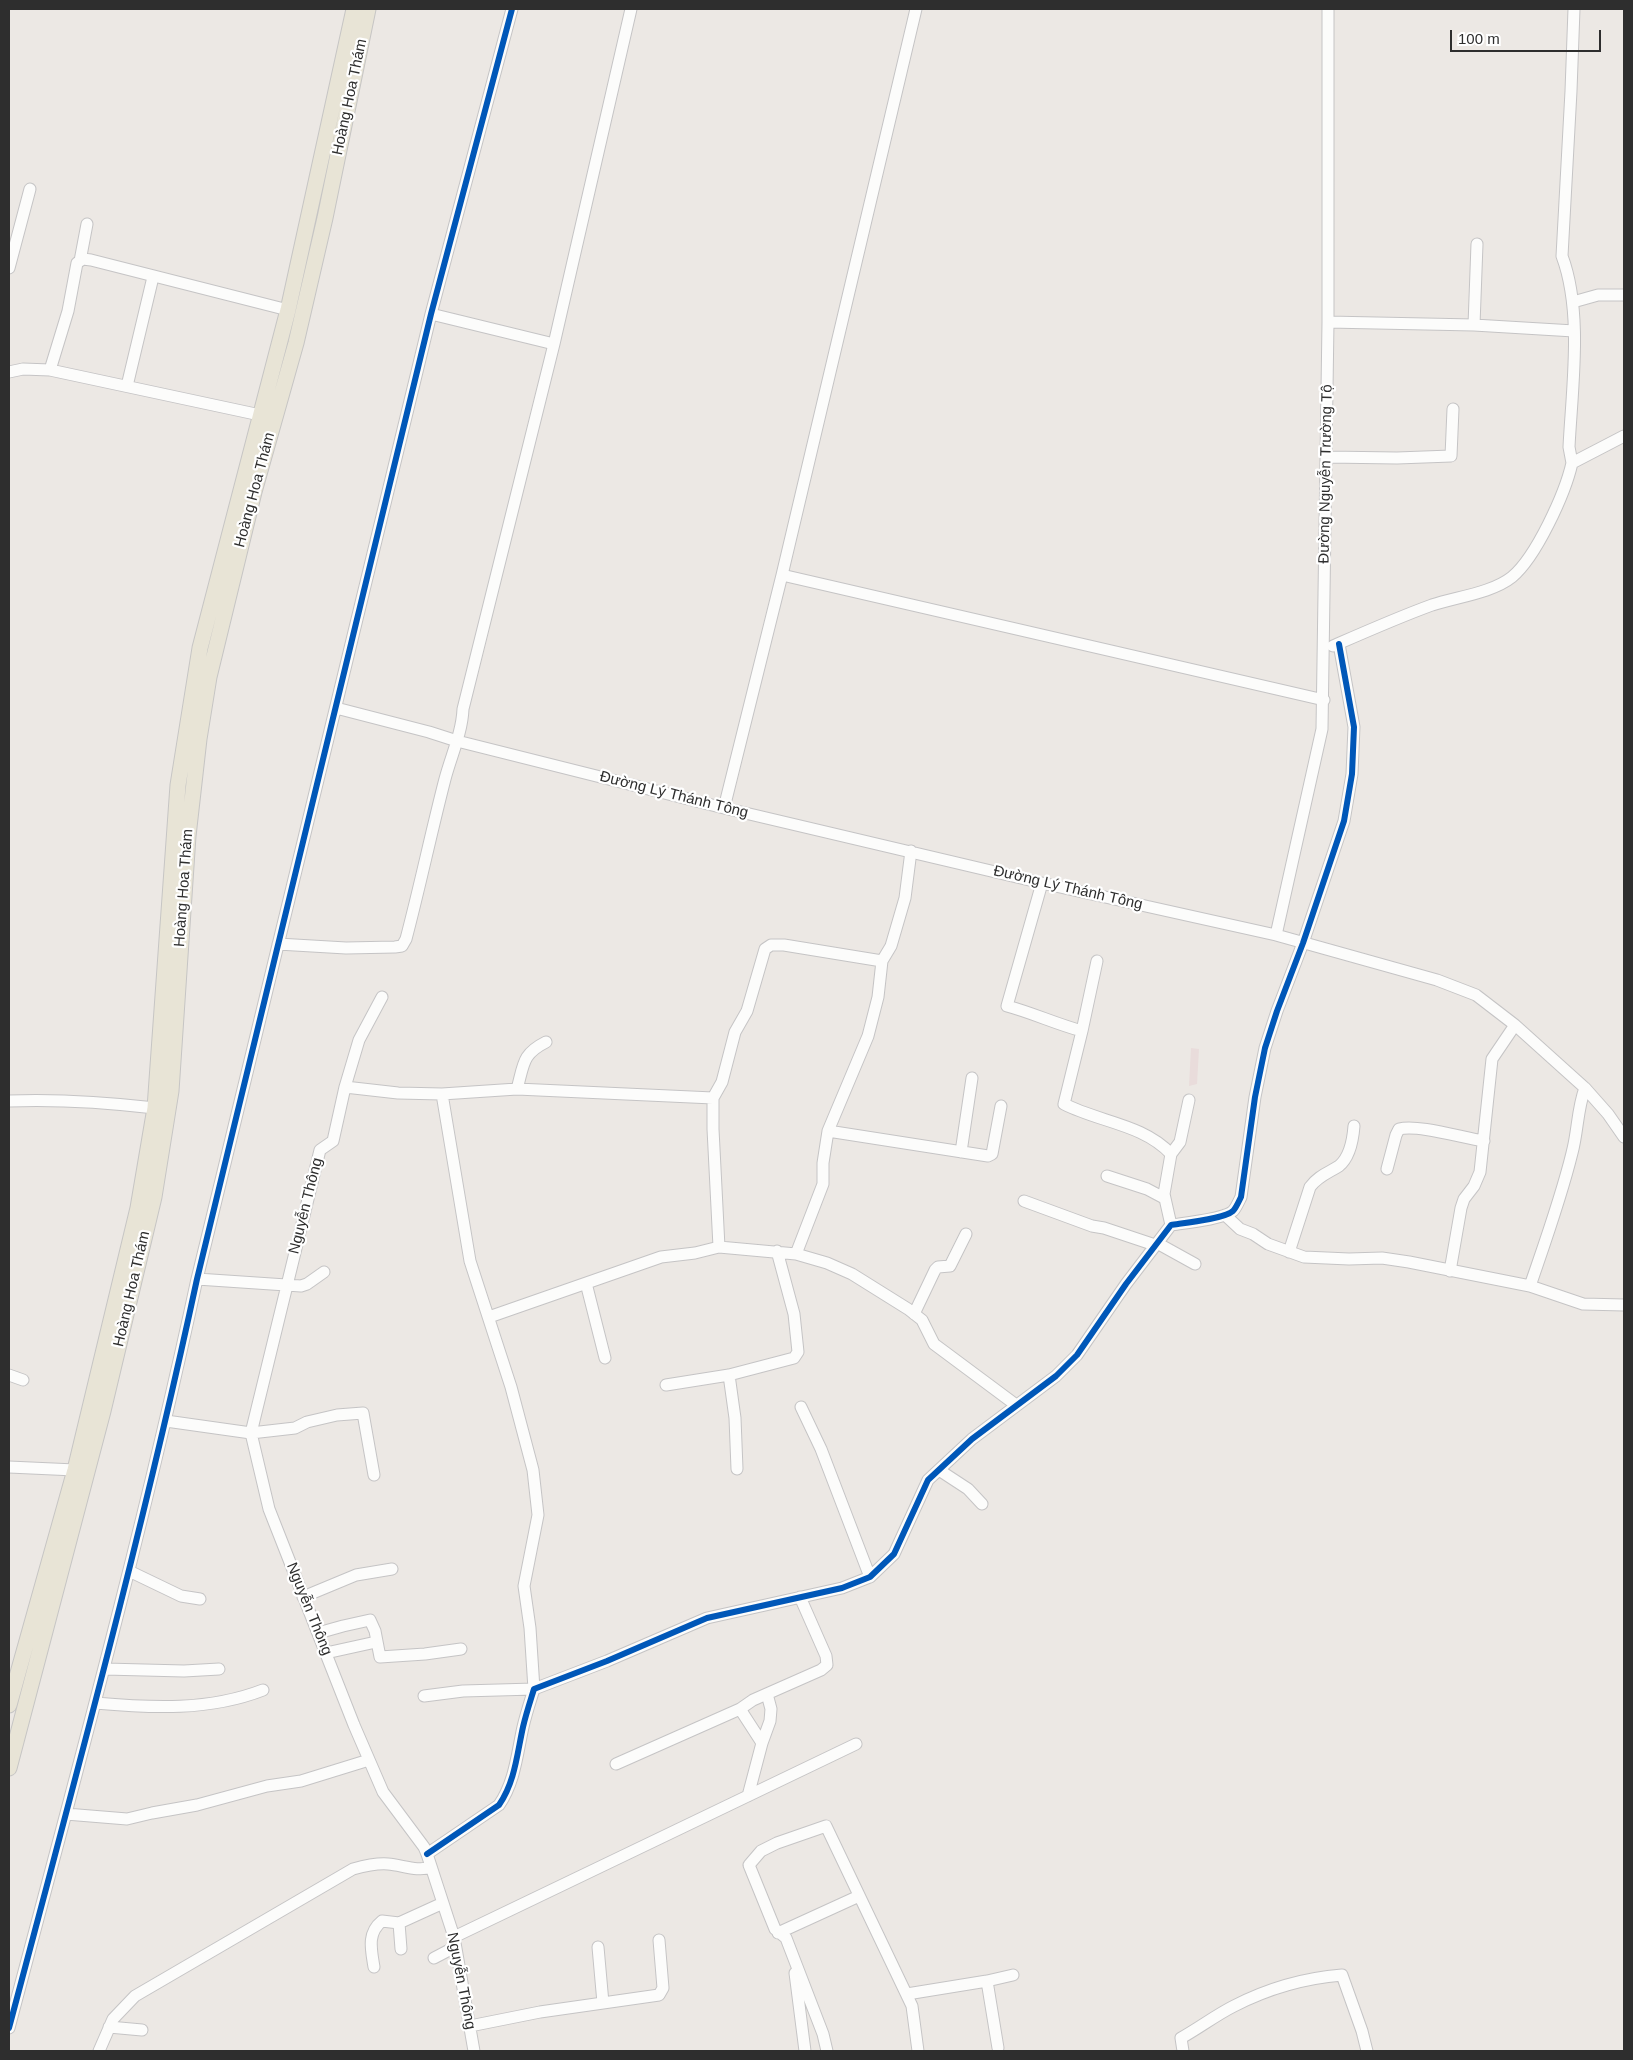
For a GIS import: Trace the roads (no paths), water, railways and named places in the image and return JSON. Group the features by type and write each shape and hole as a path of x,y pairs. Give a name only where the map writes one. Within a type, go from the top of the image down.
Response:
{"main road":[{"name":"Hoàng Hoa Thám","path":"9,1768 81,1470 154,1196 161,1109 178,785 200,648 288,310 354,9"},
{"name":"Hoàng Hoa Thám","path":"161,1109 171,1091 188,836 209,677 254,492 296,343 325,218 368,9"},
{"path":"309,213 325,218"},
{"path":"178,785 193,788"},
{"name":"Hoàng Hoa Thám","path":"9,1705 81,1470"}],"street":[{"path":"9,2028 105,1669 166,1420 197,1279 431,314 512,9"},
{"path":"278,944 346,948 402,946 422,880 446,777 457,741 554,344 631,9"},
{"path":"724,808 782,574 916,9"},
{"name":"Đường Nguyễn Trường Tộ","path":"1276,935 1322,729 1324,700 1328,322 1328,9"},
{"path":"1325,650 1432,606 1496,586 1512,577 1533,551 1551,519 1572,463 1569,447 1574,331 1573,302 1569,275 1562,256 1574,9"},
{"path":"9,268 30,189"},
{"path":"50,370 68,311 87,224"},
{"path":"1474,325 1478,244"},
{"path":"80,261 91,260 288,310"},
{"path":"127,386 153,277"},
{"path":"1573,302 1598,295 1624,295"},
{"path":"431,314 554,344"},
{"path":"1328,322 1474,325 1574,331"},
{"path":"9,372 23,369 50,370 260,415"},
{"path":"1327,456 1397,458 1451,456 1453,408"},
{"path":"1572,463 1624,436"},
{"path":"782,574 1324,700"},
{"path":"424,1696 463,1691 534,1689 607,1661 707,1618 842,1588 870,1577 894,1554 928,1480 972,1439 1016,1404 1056,1376 1077,1355 1171,1225 1225,1215 1233,1211 1241,1197 1255,1097 1265,1048 1276,1011 1303,943 1344,821 1352,774 1354,727 1339,644"},
{"name":"Đường Lý Thánh Tông","path":"336,708 457,741 724,808 1042,883 1276,935 1437,980 1476,995 1515,1025 1584,1088 1608,1114 1624,1137"},
{"path":"796,1254 823,1184 823,1163 828,1131 868,1036 878,997 882,961 891,946 905,898 911,851"},
{"path":"1042,883 1007,1006 1082,1031"},
{"path":"719,1247 713,1098 722,1082 735,1032 747,1011 765,949 771,944 784,945 882,961"},
{"path":"1097,961 1064,1104 1078,1111 1125,1126 1161,1144 1171,1154"},
{"path":"382,997 359,1040 345,1087 398,1093 442,1094 517,1089 713,1098"},
{"path":"1450,1271 1461,1208 1464,1199 1474,1186 1480,1172 1492,1059 1515,1025"},
{"path":"517,1089 525,1059 532,1049 546,1042"},
{"path":"961,1152 972,1078"},
{"name":"Nguyễn Thông","path":"345,1087 333,1141 320,1150 251,1433 270,1509 303,1597 369,1760 383,1792 424,1847 427,1854 444,1903 454,1942 474,2051"},
{"path":"1530,1286 1572,1153 1577,1130 1578,1108 1584,1088"},
{"path":"427,1854 499,1805 505,1797 515,1768 534,1689 530,1628 524,1586 538,1514 533,1470 489,1317 470,1261 442,1094"},
{"path":"1171,1225 1164,1198 1171,1154 1180,1142 1190,1100"},
{"path":"9,1101 92,1101 161,1109"},
{"path":"828,1131 988,1156 992,1154 1001,1106"},
{"path":"1290,1252 1310,1187 1316,1179 1343,1162 1351,1144 1354,1126"},
{"path":"1387,1169 1399,1128 1423,1129 1484,1141"},
{"path":"1107,1176 1147,1189 1164,1198"},
{"path":"1024,1200 1092,1226 1156,1244 1195,1264"},
{"path":"1225,1215 1240,1228 1268,1244 1304,1257 1382,1258 1530,1286 1583,1304 1624,1306"},
{"path":"914,1314 934,1270 938,1267 950,1266 966,1234"},
{"path":"489,1317 661,1257 719,1247 796,1254 827,1263 852,1274 914,1314 922,1320 934,1344 1016,1404"},
{"path":"666,1385 729,1375 794,1358 798,1352 794,1314 777,1251"},
{"path":"197,1279 301,1286 324,1272"},
{"path":"586,1283 605,1358"},
{"path":"9,1375 23,1380"},
{"path":"729,1375 735,1418 736,1469"},
{"path":"801,1407 821,1450 870,1577"},
{"path":"166,1420 251,1433 295,1428 307,1422 336,1415 363,1413 374,1475"},
{"path":"9,1467 81,1470"},
{"path":"939,1470 968,1489 982,1504"},
{"path":"303,1597 356,1575 392,1569"},
{"path":"129,1571 181,1596 200,1599"},
{"path":"616,1764 740,1710 767,1694 821,1670 827,1665 826,1656 800,1597"},
{"path":"318,1634 370,1620 375,1631 380,1657 461,1649"},
{"path":"326,1652 376,1642"},
{"path":"105,1669 184,1671 219,1669"},
{"path":"95,1703 153,1708 186,1707 248,1696 264,1690"},
{"path":"748,1796 770,1721 772,1709 767,1694"},
{"path":"740,1710 762,1743"},
{"path":"434,1958 454,1942 856,1744"},
{"path":"66,1814 127,1819 196,1805 267,1786 300,1781 369,1760"},
{"path":"827,2051 823,2034 786,1938 778,1933 749,1865 761,1851 777,1843 826,1826 912,2006 918,2051"},
{"path":"99,2051 113,2019 135,1996 353,1869 370,1865 388,1864 411,1868 431,1866"},
{"path":"778,1933 859,1896"},
{"path":"374,1967 371,1934 375,1926 382,1921 399,1923 444,1903"},
{"path":"399,1923 401,1949"},
{"path":"470,2026 540,2012 659,1995 663,1988 659,1940"},
{"path":"598,1947 603,2003"},
{"path":"792,1954 805,2051"},
{"path":"907,1994 1013,1975"},
{"path":"1183,2051 1181,2038 1235,2005 1314,1977 1342,1975 1367,2051"},
{"path":"987,1981 998,2048"},
{"path":"109,2027 142,2030"}]}
